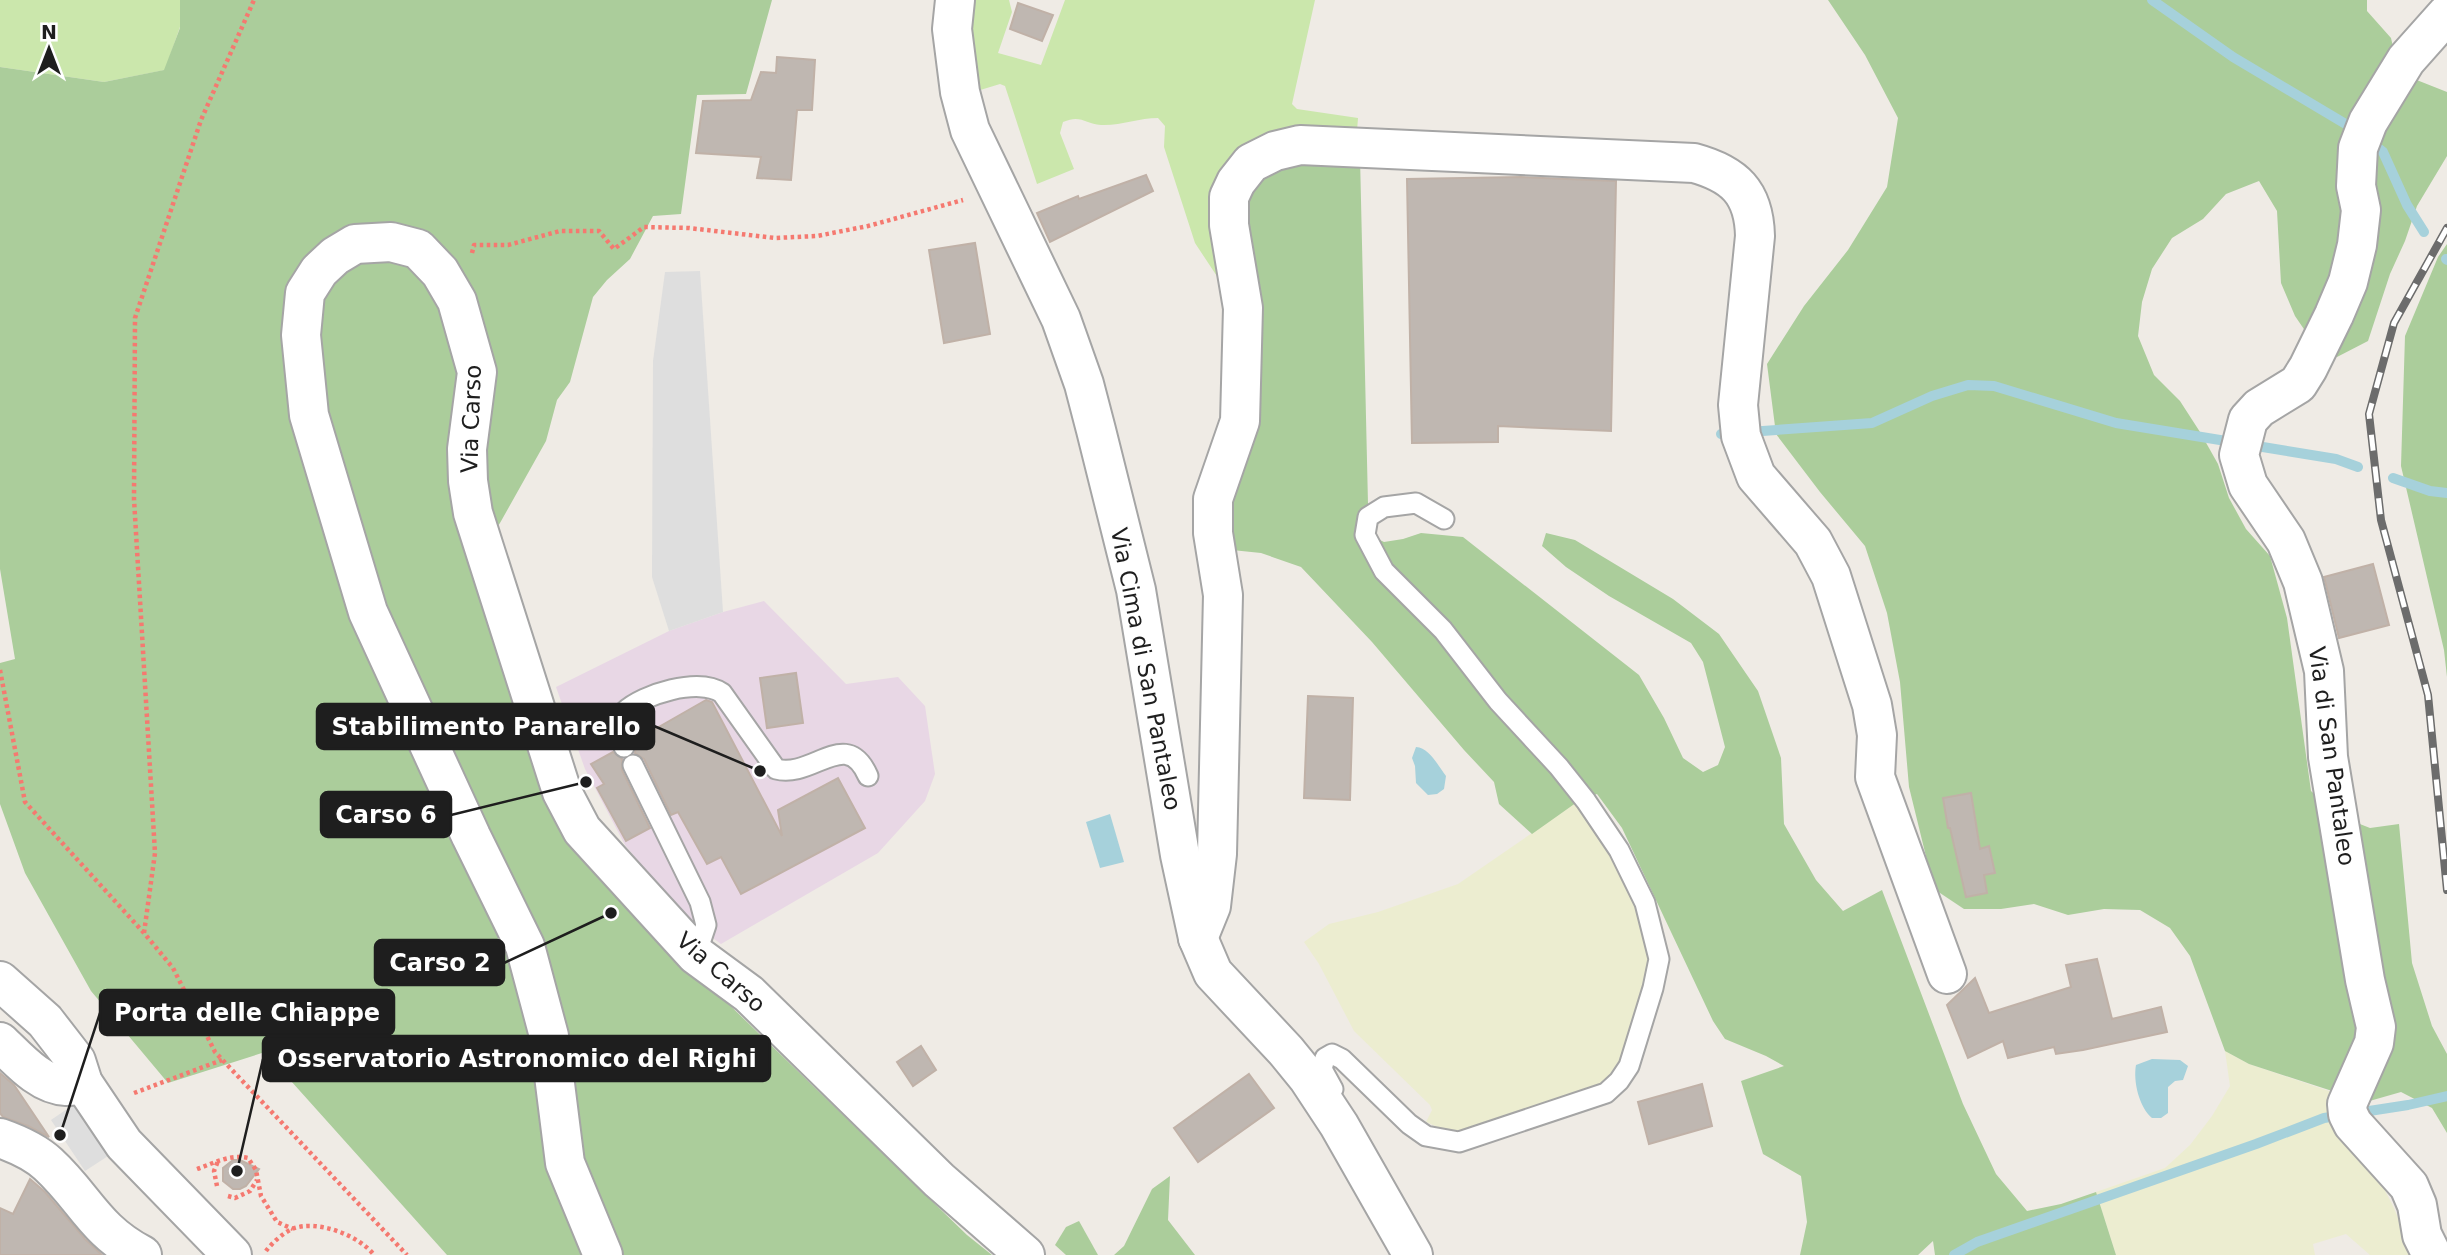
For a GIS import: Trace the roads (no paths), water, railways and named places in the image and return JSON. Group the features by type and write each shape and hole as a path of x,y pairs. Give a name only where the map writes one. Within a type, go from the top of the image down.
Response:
{"street":[{"name":"Via Cima di San Pantaleo","path":"955,0 952,29 960,92 970,130 1061,319 1096,430 1136,590 1180,855 1198,938 1213,973 1308,1078 1339,1125 1413,1255"},
{"name":"Via di San Pantaleo","path":"2432,1255 2422,1235 2417,1205 2409,1186 2353,1124 2348,1114 2347,1104 2374,1043 2376,1027 2365,980 2328,757 2324,671 2303,582 2286,541 2248,485 2239,455 2248,420 2259,408 2298,384 2334,315 2348,282 2357,245 2361,210 2356,186 2358,148 2406,60 2447,14"},
{"path":"1198,938 1210,906 1217,854 1223,595 1213,533 1213,499 1240,421 1243,308 1229,225 1229,197 1236,182 1251,163 1275,151 1300,145 1694,163 1718,170 1736,182 1755,219 1738,405 1741,436 1756,476 1813,542 1831,576 1872,705 1877,735 1875,777 1947,974"},
{"name":"Via Carso","path":"603,1255 565,1163 549,1036 525,946 368,612 309,415 301,335 304,293 319,271 335,256 355,244 391,242 418,249 440,272 457,301 477,372 467,449 473,513 562,792 582,830 696,955 749,994 939,1180 1025,1255"},
{"path":"0,981 45,1021 76,1061 83,1083 124,1144 232,1255"},
{"path":"0,1042 31,1070 48,1081 66,1086 83,1083"},
{"path":"0,1138 32,1152 48,1163 106,1231 142,1255"}],"lane":[{"path":"1377,1195 1382,1179 1322,1069 1325,1058 1332,1054 1342,1059 1409,1124 1426,1136 1459,1142 1606,1093 1619,1081 1629,1066 1659,959 1645,903 1619,850 1586,801 1499,701 1443,630 1384,571 1365,536 1368,517 1384,507 1416,503 1444,519"},
{"path":"624,747 624,712 629,707 689,686 714,687 722,693 776,769 796,771 844,753 853,754 862,762 868,776"},
{"path":"633,765 700,902 706,925 696,955"}],"water":[{"path":"1416,747 1430,754 1446,776 1444,789 1437,794 1428,795 1416,783 1412,758"},
{"path":"1110,814 1124,862 1100,868 1086,822"},
{"path":"2152,1059 2180,1060 2188,1066 2183,1080 2175,1081 2168,1087 2168,1113 2161,1118 2152,1118 2147,1113 2136,1086 2136,1065"}],"waterway":[{"path":"2152,0 2233,57 2354,129 2383,152 2407,205 2424,232"},
{"path":"1721,434 1872,423 1932,396 1968,385 1994,386 2116,423 2336,459 2358,467"},
{"path":"2393,478 2430,491 2447,493"},
{"path":"1954,1255 1977,1242 2324,1118 2447,1096"}],"railway":[{"path":"2447,228 2394,323 2369,414 2381,520 2428,695 2447,890"}],"place":[{"name":"Stabilimento Panarello","path":"760,771"},
{"name":"Carso 6","path":"586,782"},
{"name":"Carso 2","path":"611,913"},
{"name":"Porta delle Chiappe","path":"60,1135"},
{"name":"Osservatorio Astronomico del Righi","path":"237,1171"}]}
